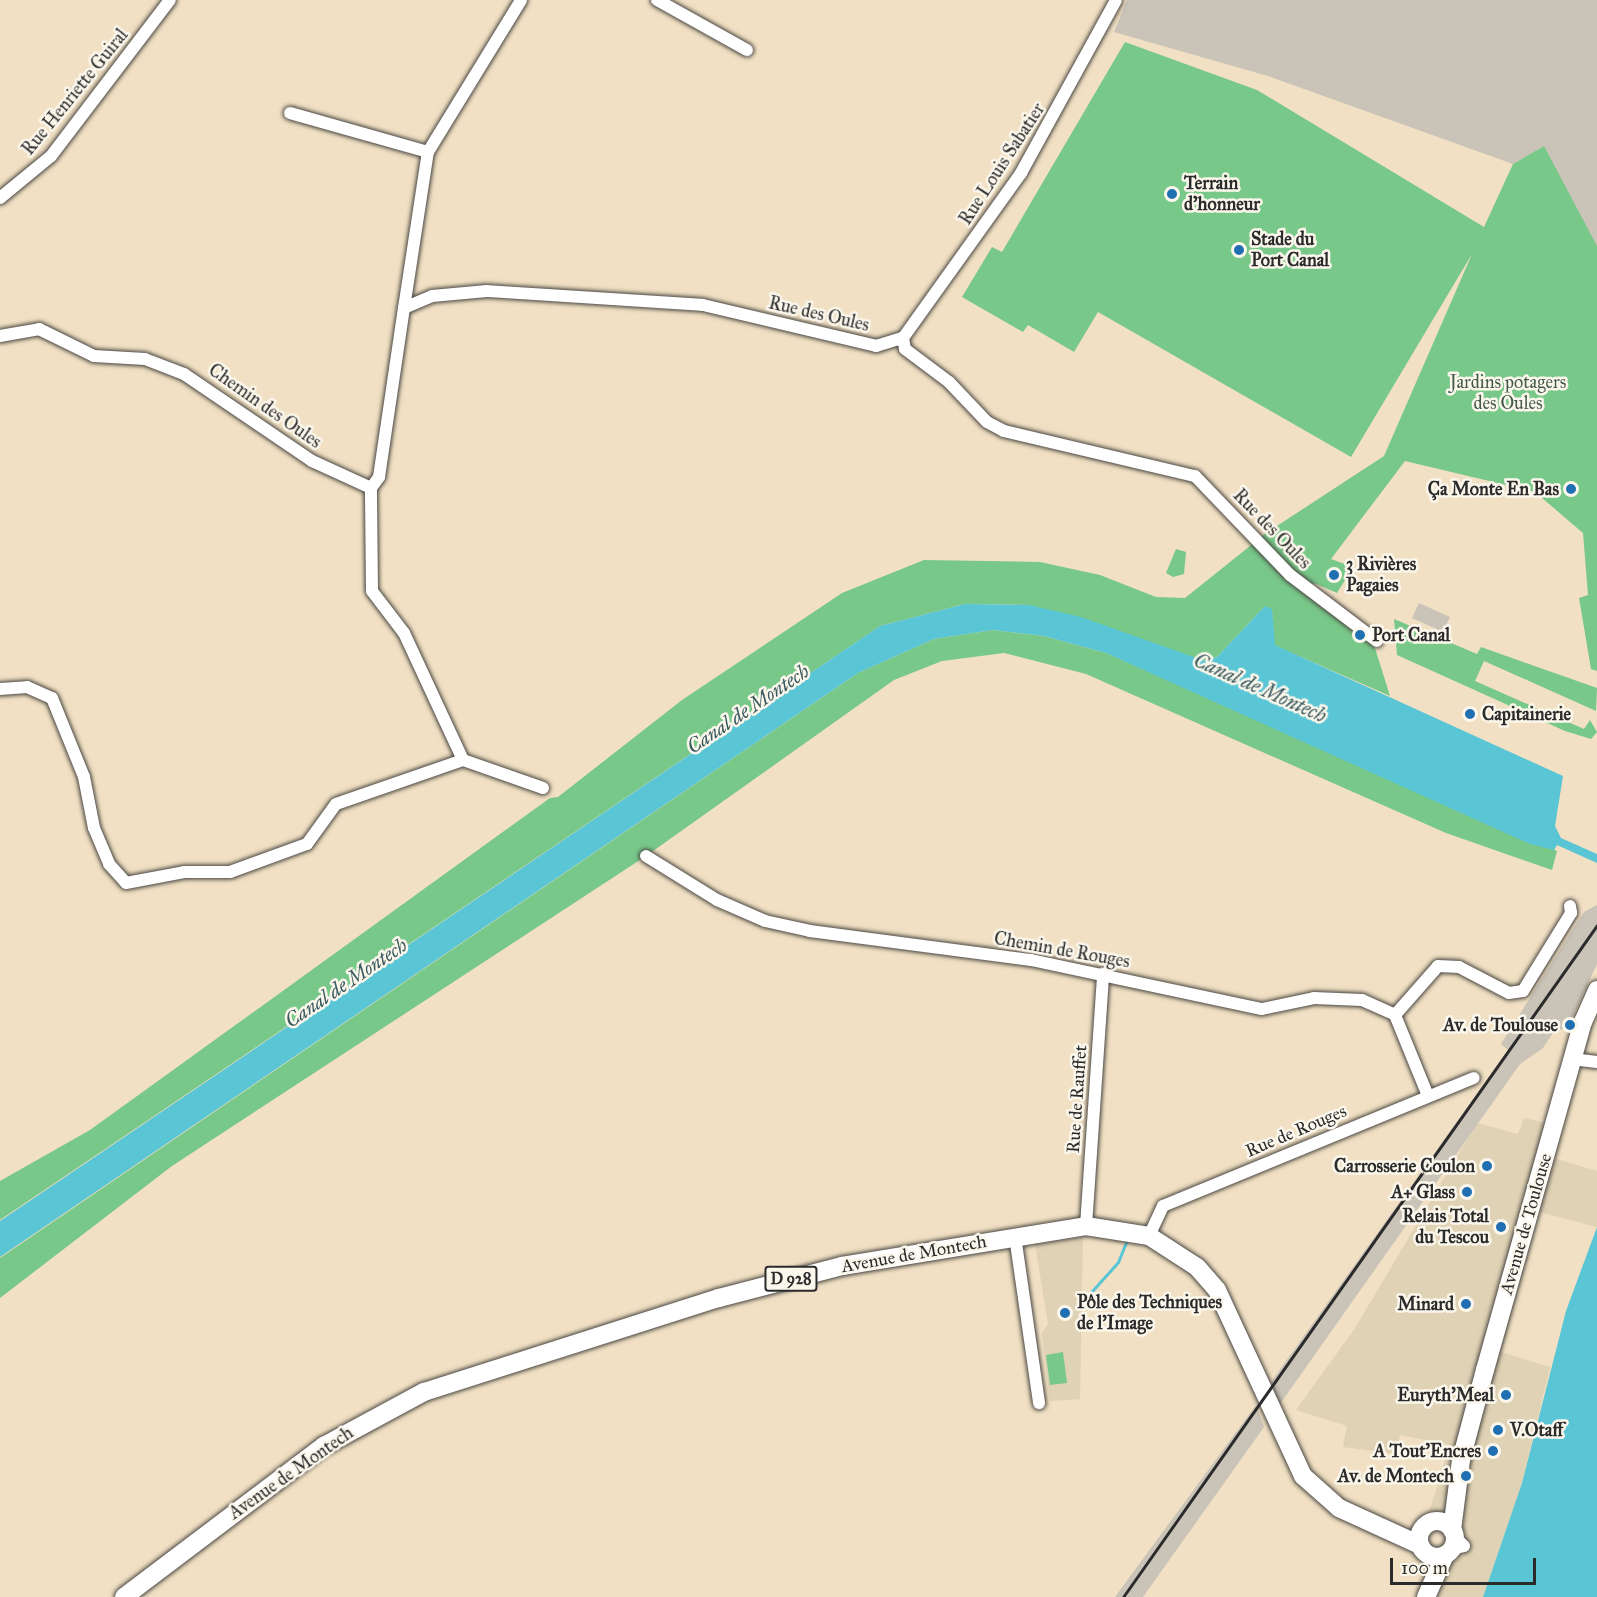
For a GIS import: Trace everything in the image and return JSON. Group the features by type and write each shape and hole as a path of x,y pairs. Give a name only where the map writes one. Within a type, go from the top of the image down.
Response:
{"main road":[{"name":"Avenue de Toulouse","path":"1425,1597 1442,1545 1461,1460 1572,1059 1597,990"},
{"name":"Avenue de Montech","path":"124,1597 324,1446 424,1392 719,1298 842,1266 1086,1226 1149,1236 1197,1267 1217,1290 1303,1476 1339,1508 1377,1528 1442,1545"},
{"name":"Avenue de Toulouse","path":"1442,1545 1429,1524 1461,1460"},
{"name":"Avenue de Montech","path":"1377,1528 1429,1524"},
{"path":"1429,1524 1442,1545"}],"street":[{"name":"Rue Henriette Guiral","path":"0,198 51,156 170,0"},
{"path":"463,760 404,633 372,591 371,488 379,477 428,152 521,0"},
{"path":"657,0 747,50"},
{"name":"Rue Louis Sabatier","path":"903,338 1021,173 1116,0"},
{"path":"290,113 428,152"},
{"name":"Rue des Oules","path":"404,308 458,292 600,296 703,305 876,346 903,338 905,349 949,382 987,422 1004,431 1195,476 1290,575 1377,641"},
{"name":"Chemin des Oules","path":"0,336 39,329 94,356 146,359 184,374 312,461 371,488"},
{"path":"0,688 27,687 52,698 84,777 94,828 109,864 126,882 183,872 230,872 307,844 336,804 463,760 543,788"},
{"name":"Chemin de Rouges","path":"646,856 717,900 765,921 1103,974 1262,1009 1338,996 1395,1015"},
{"path":"1428,1096 1395,1015 1438,966 1459,967 1509,993 1523,991 1571,913 1570,906"},
{"name":"Rue de Rauffet","path":"1086,1226 1103,974"},
{"path":"1572,1059 1597,1062"},
{"name":"Rue de Rouges","path":"1149,1236 1163,1206 1474,1078"},
{"path":"1015,1236 1039,1403"}],"shaded area":[{"path":"1127,0 1597,0 1597,284 1544,146 1513,164 1268,76 1114,32"},
{"path":"1419,603 1450,617 1443,632 1412,618"},
{"path":"1597,905 1597,964 1567,1028 1554,1031 1543,1048 1520,1064 1280,1404 1271,1382 1508,1050 1501,1044 1584,912"},
{"path":"1524,1118 1562,1127 1553,1158 1597,1171 1597,1227 1539,1212 1501,1352 1550,1367 1522,1483 1483,1597 1437,1597 1447,1567 1464,1555 1467,1541 1460,1520 1429,1512 1450,1445 1400,1435 1396,1454 1343,1447 1347,1426 1296,1410 1355,1328 1477,1123 1518,1134"},
{"name":"Pôle des Techniques de l'Image","path":"1083,1237 1080,1399 1050,1401 1042,1333 1048,1324 1035,1244"},
{"path":"1256,1405 1264,1427 1143,1597 1115,1597"}],"green space":[{"name":"Stade du Port Canal","path":"1125,42 1257,90 1484,227 1513,164 1544,146 1597,246 1597,671 1591,669 1579,598 1588,595 1583,533 1535,492 1405,461 1331,559 1353,567 1337,593 1314,583 1308,591 1257,539 1384,456 1472,254 1351,457 1098,312 1074,352 1028,325 1023,332 962,297 992,247 1002,252"},
{"path":"1255,542 1315,602 1375,648 1390,696 1274,645 1272,610 1265,606 1217,657 1205,661 1029,605 965,604 880,626 0,1220 0,1181 90,1130 550,798 558,797 682,700 842,593 924,560 1040,562 1100,575 1156,597 1185,598"},
{"path":"1176,549 1186,552 1184,574 1173,577 1166,573"},
{"path":"1394,619 1477,654 1481,647 1597,688 1596,711 1484,661 1475,681 1584,729 1590,720 1597,732 1591,739 1565,731 1397,655"},
{"path":"993,630 1044,636 1106,653 1557,851 1552,870 1446,833 1086,674 1004,653 942,661 894,680 646,856 172,1166 0,1298 0,1258 858,673 934,639"},
{"path":"1063,1352 1067,1383 1050,1385 1046,1355"}],"water":[{"name":"Canal de Montech","path":"965,604 1029,605 1081,617 1205,661 1217,657 1265,606 1272,609 1275,645 1563,776 1555,826 1561,838 1597,854 1597,863 1557,845 1554,850 1530,844 1106,653 1044,636 993,630 934,639 858,673 0,1257 0,1221 880,626"},
{"path":"1597,1227 1597,1597 1483,1597 1522,1483 1566,1311"}],"waterway":[{"path":"1092,1291 1118,1262 1126,1242"}],"railway":[{"path":"1123,1597 1597,925"}],"place":[{"name":"Terrain d'honneur","path":"1172,194"},
{"name":"Stade du Port Canal","path":"1239,250"},
{"name":"Ça Monte En Bas","path":"1571,489"},
{"name":"3 Rivières Pagaies","path":"1334,575"},
{"name":"Port Canal","path":"1360,635"},
{"name":"Capitainerie","path":"1470,714"},
{"name":"Av. de Toulouse","path":"1570,1025"},
{"name":"Carrosserie Coulon","path":"1487,1166"},
{"name":"A+ Glass","path":"1467,1192"},
{"name":"Relais Total du Tescou","path":"1501,1227"},
{"name":"Minard","path":"1466,1304"},
{"name":"Pôle des Techniques de l'Image","path":"1065,1313"},
{"name":"Euryth'Meal","path":"1506,1395"},
{"name":"V.Otaff","path":"1498,1430"},
{"name":"A Tout'Encres","path":"1493,1451"},
{"name":"Av. de Montech","path":"1466,1476"}],"park label":[{"name":"Jardins potagers des Oules","path":"1508,394"}]}
